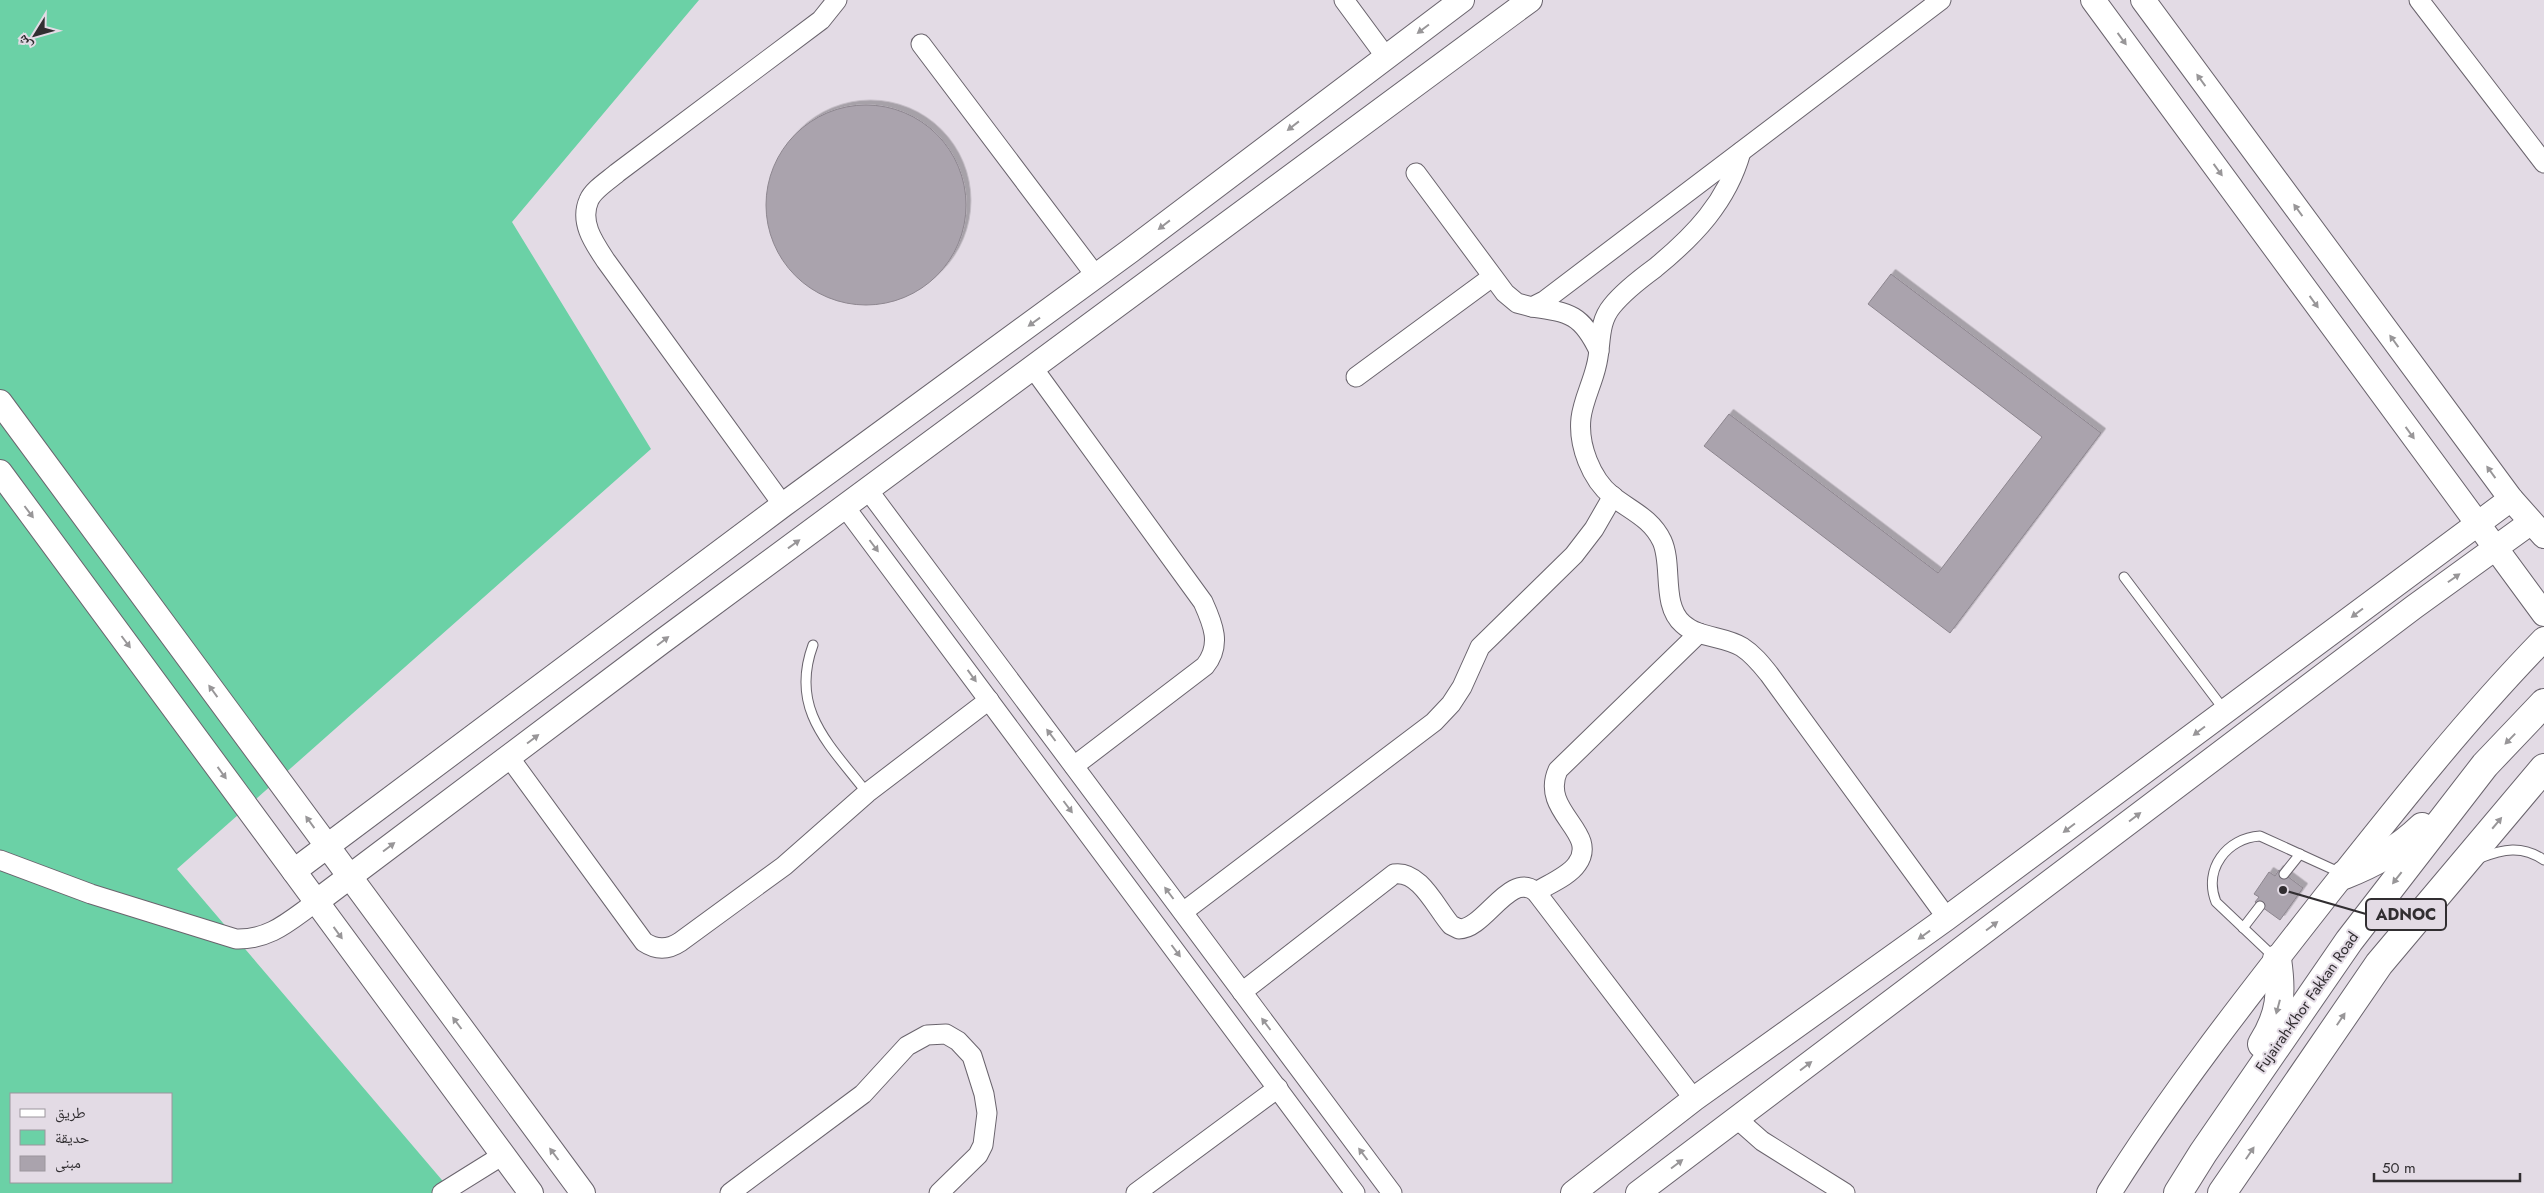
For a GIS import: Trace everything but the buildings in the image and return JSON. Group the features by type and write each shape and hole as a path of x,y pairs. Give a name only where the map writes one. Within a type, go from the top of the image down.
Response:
{"highway":[{"name":"Fujairah-Khor Fakkan Road","path":"2178,1193 2203,1152 2349,941 2486,765 2544,703"},
{"path":"2344,874 2382,858 2408,840 2486,765"},
{"path":"2222,1193 2379,964 2544,768"},
{"path":"2203,1152 2212,1123 2265,1039 2274,1020 2280,1004 2281,983 2277,959"}],"street":[{"path":"783,505 606,261 592,239 587,225 586,214 589,199 617,173 821,20 837,0"},
{"path":"1344,0 1386,57"},
{"path":"294,871 783,505 1096,276 1462,0"},
{"path":"0,860 91,894 236,939 264,936 316,902 1375,113 1530,0"},
{"path":"1532,307 1544,300 1941,0"},
{"path":"2093,0 2544,614"},
{"path":"1638,1193 2414,607 2496,549 2537,530 2511,499 2143,0"},
{"path":"2419,0 2544,163"},
{"path":"921,44 1096,276"},
{"path":"1360,77 1369,83 1375,92 1377,103 1375,113"},
{"path":"1741,152 1736,169 1718,206 1673,252 1612,306 1601,328 1599,352 1581,417 1584,450 1600,484 1656,529 1666,551 1672,603 1683,625 1699,633 1741,647 1769,674 1947,918"},
{"path":"1416,173 1505,293 1517,302 1570,315 1586,326 1599,352"},
{"path":"1356,377 1492,277"},
{"path":"1033,368 1203,602 1215,635 1212,657 1205,666 1074,766"},
{"path":"0,402 583,1193"},
{"path":"0,472 531,1193"},
{"path":"868,490 1392,1193"},
{"path":"1183,912 1434,722 1452,704 1480,647 1574,555 1594,529 1613,496"},
{"path":"1573,1193 1694,1099 1947,918 2511,499"},
{"path":"845,507 1355,1193"},
{"path":"928,617 939,607 953,605"},
{"path":"1536,892 1572,870 1581,856 1581,839 1555,799 1553,784 1558,770 1699,633"},
{"path":"2109,1193 2130,1159 2244,1001 2395,810 2544,639"},
{"path":"466,744 472,757 500,764 644,942 658,949 674,947 784,866 867,793 990,700"},
{"path":"1242,992 1394,874 1401,873 1414,878 1451,925 1459,929 1472,925 1516,888 1529,887 1536,892 1694,1099"},
{"path":"730,1193 863,1094 907,1046 927,1034 946,1034 958,1041 972,1056 984,1094 987,1113 983,1145 978,1155 939,1193"},
{"path":"1136,1193 1278,1088"},
{"path":"1736,1118 1762,1141 1845,1193"},
{"path":"1319,1144 1332,1146 1339,1144 1348,1134"},
{"path":"442,1193 503,1155"}],"lane":[{"path":"2124,577 2226,711"},
{"path":"813,645 805,674 806,696 812,717 818,731 867,793"},
{"path":"2277,959 2216,902 2212,891 2212,876 2215,864 2234,843 2249,837 2260,836 2344,874"},
{"path":"2463,864 2508,849 2528,852 2544,860"},
{"path":"2284,874 2300,854"},
{"path":"2243,928 2260,906"}],"green space":[{"path":"0,0 699,0 512,222 651,449 177,869 453,1193 0,1193"}],"place":[{"name":"ADNOC","path":"2283,890"}]}
